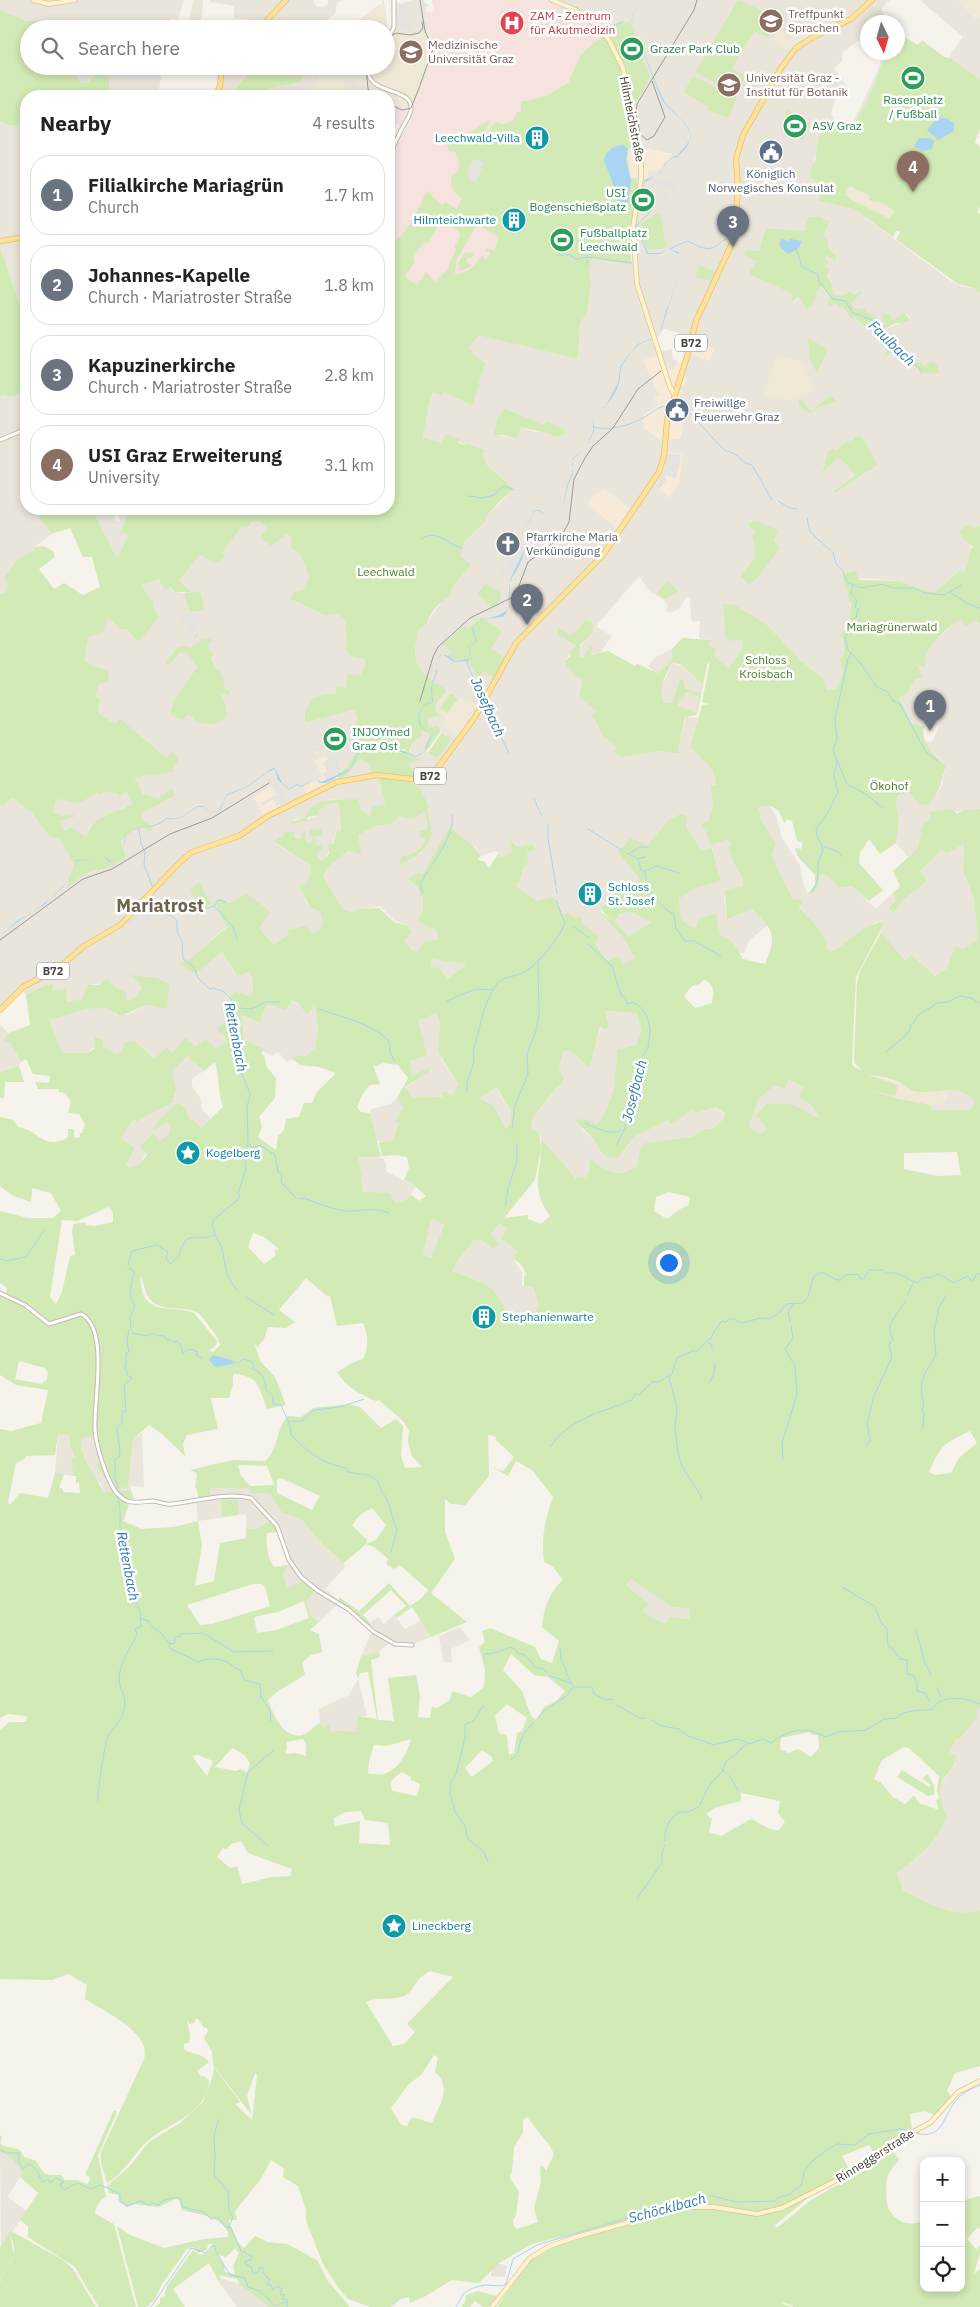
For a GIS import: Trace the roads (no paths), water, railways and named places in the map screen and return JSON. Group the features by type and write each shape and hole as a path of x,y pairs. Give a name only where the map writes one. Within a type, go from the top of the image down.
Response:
{"main road":[{"path":"33,0 49,4 75,0"},
{"path":"267,20 286,0"},
{"name":"Hilmteichstraße","path":"552,0 584,15 609,40 623,68 639,146 641,176 632,250 638,292 674,394"},
{"name":"B72","path":"0,1010 23,987 58,969 84,946 120,925 189,854 239,836 268,816 336,782 377,774 418,780 430,776 475,717 516,643 599,559 653,482 663,460 666,428 674,394 689,350 696,320 725,260 735,232 738,150 749,122 786,61 798,47 852,19 872,0"},
{"path":"218,90 221,75"},
{"path":"0,241 20,238"},
{"name":"Rinneggerstraße","path":"492,2307 524,2264 550,2246 584,2234 684,2207 714,2207 750,2214 771,2212 844,2178 879,2151 918,2130 938,2116 958,2092 980,2081"}],"street":[{"path":"394,0 394,20"},
{"path":"368,75 372,82 390,90"},
{"path":"395,92 409,104 411,110 395,144"},
{"path":"0,440 20,431"},
{"path":"0,1293 25,1305 49,1324 81,1314 91,1323 95,1334 98,1371 95,1433 103,1463 118,1493 129,1501 168,1504 195,1499 251,1498 277,1526 289,1560 301,1578 348,1609 374,1632 398,1645 412,1645"}],"water":[{"path":"636,34 662,97 687,126 690,134 683,122 661,98"},
{"path":"938,117 946,118 954,123 954,131 938,140 927,130"},
{"path":"919,138 930,138 934,141 932,149 924,151 914,147"},
{"path":"689,141 686,148 676,158 674,157 667,161 674,156 677,156"},
{"path":"623,145 628,149 626,160 631,180 628,203 622,205 617,203 615,189 604,160 611,149"},
{"path":"657,175 645,183 645,180"},
{"path":"644,190 652,209 651,212 638,224 637,227 648,253 660,253 669,249 660,254 647,254 636,225 649,213 651,208 643,195"},
{"path":"781,239 802,241 799,248 788,254 779,246"},
{"path":"669,305 662,328 660,331 666,310"},
{"path":"655,337 640,344 626,359 621,369 617,388 606,405 618,383 620,367 626,358 638,344"},
{"path":"593,416 594,432 585,448 593,432"},
{"path":"572,468 573,474 568,485 562,511 567,485 572,474"},
{"path":"525,548 520,564 510,584 510,580"},
{"path":"508,609 503,617 486,619 500,615"},
{"path":"473,628 477,642 469,646 469,649 468,646 476,642"},
{"path":"443,654 455,661 468,659 470,656 468,661 454,662"},
{"path":"437,668 432,686 433,702 424,705 419,716 421,726 431,734 420,726 418,716 424,704 432,702 431,688"},
{"path":"363,742 398,749 416,756 423,752 416,757 364,743 350,770 326,783 320,783 316,778 321,782 350,769"},
{"path":"275,768 282,783 289,789 297,784 301,786 316,778 301,787 297,785 289,790 278,780 275,769 247,787 227,795 220,810 211,814 219,810 227,794 246,787 271,769"},
{"path":"182,816 176,819 166,819 157,825 136,829 157,824 166,818"},
{"path":"52,897 44,905 32,912 47,901"},
{"path":"213,1355 230,1360 234,1364 215,1367 209,1360"}],"waterway":[{"path":"604,30 622,22"},
{"name":"Faulbach","path":"670,249 687,241 704,248 712,248 731,233"},
{"path":"580,242 588,257"},
{"name":"Faulbach","path":"796,248 802,267 817,274 820,283 833,299 845,301 853,313 872,320 892,347 899,349 921,370"},
{"path":"560,255 570,255 576,259 587,257 632,263"},
{"path":"676,404 686,409 724,450 735,454 745,463 752,465 772,500"},
{"path":"593,427 612,428 625,425 668,405"},
{"path":"468,496 483,498 497,494 497,491 504,486 514,490"},
{"path":"778,501 790,508 797,509"},
{"path":"807,518 810,532 831,551"},
{"path":"421,539 432,535 437,536 462,548"},
{"path":"833,552 836,564 843,571 847,582 860,588 883,584 892,588 913,588 925,593 944,595 962,585"},
{"path":"853,585 851,593 857,601 855,607 858,609 856,618 851,622 850,631 845,637 848,650 858,660 877,687 887,691 893,701 900,704 926,752 939,762"},
{"path":"951,593 961,600 980,608"},
{"path":"812,892 817,882 819,861 823,851 816,829 838,793 834,775 837,760 833,749 837,740 835,719 848,659 851,653"},
{"name":"Josefbach","path":"467,661 470,671 485,695"},
{"name":"Josefbach","path":"486,699 509,753"},
{"path":"837,760 847,784 866,794 883,808"},
{"name":"Josefbach","path":"534,799 539,810"},
{"name":"Josefbach","path":"540,812 542,816"},
{"path":"423,893 420,884 446,842 450,832 452,815"},
{"name":"Josefbach","path":"548,824 548,838 556,886"},
{"name":"Rettenbach","path":"139,828 141,844 145,851 144,865 153,888"},
{"path":"588,829 622,850"},
{"path":"823,846 838,852 843,857"},
{"path":"629,854 640,847 648,847"},
{"path":"627,853 638,859 641,870 645,872 647,888 663,906 674,914 676,929 685,941 694,941 721,956"},
{"path":"637,859 645,857"},
{"path":"645,871 657,866 679,873"},
{"name":"Josefbach","path":"556,888 557,893"},
{"name":"Rettenbach","path":"128,1265 132,1251 157,1245 168,1252 166,1258 170,1264 179,1256 185,1241 192,1238 215,1235 212,1225 214,1219 240,1198 238,1193 245,1172 248,1140 247,1108 250,1094 241,1071 235,1046 231,999 224,992 214,988 210,989 198,978 194,967 183,959 182,941 177,931 177,921 172,916 152,906 153,892"},
{"path":"214,906 218,900 226,902"},
{"name":"Josefbach","path":"556,900 564,921"},
{"path":"187,911 196,912 214,906 234,928 237,940"},
{"path":"467,1091 467,1083 474,1061 473,1052 485,1008 496,985 502,980 522,973 537,962 555,941 565,922"},
{"name":"Josefbach","path":"573,926 589,938"},
{"name":"Josefbach","path":"588,944 612,966 621,995 626,999 627,1004 633,1002 640,1007 647,1016 650,1029 648,1048 642,1057 642,1069 636,1078 629,1111 630,1117 617,1145"},
{"path":"512,1129 515,1105 528,1074 527,1054 536,1031 539,1015 538,961"},
{"path":"447,1001 476,989 493,990"},
{"path":"886,1052 905,1036 917,1016 937,1003 948,1002 960,996 971,998 980,1003"},
{"path":"240,1008 251,1009 265,1002 280,1002"},
{"path":"319,1009 356,1021 381,1034 389,1041 390,1052 395,1062"},
{"path":"585,1123 608,1132 622,1130"},
{"path":"509,1186 517,1161 517,1144"},
{"path":"248,1145 254,1148 260,1145 275,1155 278,1172 282,1174 281,1182 296,1198"},
{"path":"506,1202 508,1187"},
{"path":"299,1199 304,1198 346,1211 373,1210 389,1213"},
{"path":"0,1258 5,1261 26,1257 45,1229"},
{"path":"215,1235 222,1249 228,1276 238,1291"},
{"name":"Rettenbach","path":"129,1268 134,1271 131,1284 131,1298 135,1306 130,1317 131,1328"},
{"path":"597,1413 632,1400 635,1394 640,1394 652,1382 658,1382 672,1374 677,1358 692,1351 698,1351 707,1340 711,1339 722,1321 726,1322 730,1318 743,1323 760,1318 770,1319 780,1312 786,1304 802,1303 808,1296 814,1278 819,1273 825,1273 838,1280 841,1280 845,1275 858,1274 861,1279 864,1279 869,1270 883,1270 885,1274 898,1274 918,1283 922,1278 937,1275 953,1283 968,1276 970,1280 974,1280 976,1274 980,1274"},
{"path":"907,1295 913,1283"},
{"path":"923,1429 924,1414 922,1410 924,1407 921,1389 924,1375 936,1355 934,1331 939,1307 946,1296"},
{"path":"246,1297 274,1315"},
{"path":"866,1446 870,1441 867,1423 874,1396 892,1357 889,1345 893,1339 890,1334 891,1324 906,1300"},
{"path":"790,1322 788,1311 794,1303"},
{"path":"783,1459 782,1443 797,1394 795,1366 785,1349 793,1338 791,1326"},
{"name":"Rettenbach","path":"118,1491 115,1480 115,1459 119,1457 120,1452 117,1428 122,1423 122,1412 126,1411 124,1385 132,1378 127,1375 127,1370 124,1368 126,1367 126,1353 129,1352 127,1341 129,1330"},
{"path":"132,1333 148,1336 153,1333 159,1336 163,1335 167,1340 171,1340"},
{"path":"173,1342 177,1341 181,1345 183,1353 190,1349 198,1352 196,1355 202,1358"},
{"path":"707,1342 712,1345 712,1348"},
{"path":"225,1359 239,1363 243,1359 251,1361 254,1366 252,1369 261,1374 264,1379 266,1390 272,1396 273,1404 281,1405 289,1423 291,1435 309,1451 322,1460 346,1468 348,1472 368,1475 378,1481 388,1502 397,1530 391,1552"},
{"path":"709,1383 714,1374 715,1363"},
{"path":"669,1377 677,1407 675,1428 678,1454"},
{"path":"291,1421 302,1421 314,1410 340,1407 364,1399"},
{"path":"551,1446 570,1427 595,1414"},
{"path":"679,1455 685,1472 702,1499"},
{"name":"Rettenbach","path":"98,1801 103,1757 108,1736 120,1719 125,1707 119,1679 121,1666 137,1634 135,1629 141,1626 140,1611 134,1598 136,1588 132,1577 127,1572 126,1561 129,1554 124,1548 120,1527 118,1497"},
{"path":"842,1587 874,1606 882,1624 887,1628 888,1646 892,1648 900,1659 907,1660 907,1674 913,1675 917,1683 917,1691 925,1693 930,1702"},
{"path":"140,1618 149,1621 149,1623"},
{"path":"151,1626 161,1633 170,1644 169,1648 199,1662 210,1659 223,1660 240,1670 244,1680 260,1684 261,1697 270,1710 271,1721"},
{"path":"916,1630 925,1663 931,1674"},
{"path":"170,1644 175,1643 175,1637 180,1637 181,1634 203,1633 234,1652 273,1651"},
{"path":"484,1657 485,1654 498,1652 510,1647 515,1649 518,1654 523,1654 531,1661 535,1668 542,1668 551,1676 570,1683 575,1687 592,1687 594,1694 606,1700 612,1699 614,1701"},
{"path":"560,1648 561,1659 571,1683"},
{"path":"537,1719 545,1710 568,1695 573,1687"},
{"path":"937,1688 940,1696"},
{"path":"652,1720 661,1726 679,1729 688,1736 714,1745 737,1739 750,1744 763,1739 771,1743 791,1732 804,1730 826,1737 837,1732 866,1730 884,1719 897,1718 908,1712 933,1709 937,1704 948,1699 962,1699 980,1704"},
{"path":"617,1705 639,1718 646,1718"},
{"path":"483,1706 474,1720 465,1725 465,1738 456,1774 451,1782 450,1793 455,1812 465,1826 468,1839 484,1852 488,1862"},
{"path":"511,1760 518,1753 523,1736 534,1722"},
{"path":"700,1805 709,1785 722,1772 726,1762 748,1743"},
{"path":"268,1846 242,1823 239,1810 248,1772 273,1751"},
{"path":"723,1770 732,1779 738,1791"},
{"path":"665,1841 666,1828 672,1817 679,1812 688,1812 699,1807"},
{"path":"637,1899 662,1862 662,1853 665,1845"},
{"name":"Schöcklbach","path":"916,2133 932,2134 941,2126 956,2100 980,2085"},
{"path":"219,2120 214,2136 214,2175 228,2191 229,2210 233,2218 229,2226"},
{"name":"Schöcklbach","path":"456,2307 464,2293 473,2288 485,2285 502,2286 506,2284 513,2259 537,2245 700,2196 713,2196 736,2202 775,2201 780,2197 790,2194 802,2184 805,2169 824,2152 837,2144 855,2145 869,2134 900,2129 912,2131"},
{"path":"0,2150 6,2153 19,2153 19,2163 23,2169 29,2164 37,2171 43,2182 48,2179 50,2183 56,2178 64,2182 60,2184 63,2190 78,2183 91,2189 101,2185 120,2194 120,2201 127,2206 141,2201 150,2206 153,2203 159,2205 162,2201 177,2197 181,2200 182,2207 204,2212 211,2219 218,2217 225,2227 231,2228 242,2253 245,2251 246,2254 252,2256 251,2260 245,2263 252,2268 253,2274 259,2272 259,2268 263,2267 263,2273 270,2280 267,2284 271,2285 273,2290 277,2286 282,2289 280,2295 284,2294 283,2299 287,2299 287,2302"},
{"path":"151,2307 191,2248 206,2253 213,2245 230,2275 245,2278 248,2287 260,2291 275,2306 286,2302"},
{"name":"Schöcklbach","path":"287,2302 287,2307"}],"tram line":[{"path":"420,0 425,31 433,49 420,85"},
{"path":"652,81 665,117 654,136 647,140 640,134 636,113 637,104 694,10 697,0"},
{"path":"395,34 410,35 419,33 423,28 422,22"},
{"path":"367,75 370,90"},
{"path":"395,107 402,110 411,108 420,86"},
{"path":"420,701 433,657 438,647 470,618 511,598 517,591 528,562 561,537 569,522 574,479 585,458 593,446 613,428 638,389 661,371"},
{"path":"0,940 83,879 112,869 170,834 212,818 269,783"}],"place":[{"name":"Treffpunkt Sprachen","path":"771,21"},
{"name":"ZAM - Zentrum für Akutmedizin","path":"512,23"},
{"name":"Grazer Park Club","path":"632,49"},
{"name":"Medizinische Universität Graz","path":"411,52"},
{"name":"Rasenplatz / Fußball","path":"913,78"},
{"name":"Universität Graz - Institut für Botanik","path":"729,85"},
{"name":"ASV Graz","path":"795,126"},
{"name":"Leechwald-Villa","path":"537,138"},
{"name":"Königlich Norwegisches Konsulat","path":"771,152"},
{"name":"USI Graz Erweiterung","path":"913,192"},
{"name":"USI Bogenschießplatz","path":"643,200"},
{"name":"Hilmteichwarte","path":"514,220"},
{"name":"Fußballplatz Leechwald","path":"562,240"},
{"name":"Kapuzinerkirche","path":"733,247"},
{"name":"Freiwillge Feuerwehr Graz","path":"677,410"},
{"name":"Pfarrkirche Maria Verkündigung","path":"508,544"},
{"name":"Johannes-Kapelle","path":"527,625"},
{"name":"Filialkirche Mariagrün","path":"930,731"},
{"name":"INJOYmed Graz Ost","path":"335,739"},
{"name":"Schloss St. Josef","path":"590,894"},
{"name":"Kogelberg","path":"188,1153"},
{"name":"Stephanienwarte","path":"484,1317"},
{"name":"Lineckberg","path":"394,1926"}],"district":[{"name":"Mariatrost","path":"160,906"}],"park label":[{"name":"Leechwald","path":"386,572"},
{"name":"Mariagrünerwald","path":"892,627"},
{"name":"Schloss Kroisbach","path":"766,667"},
{"name":"Ökohof","path":"889,786"}]}
